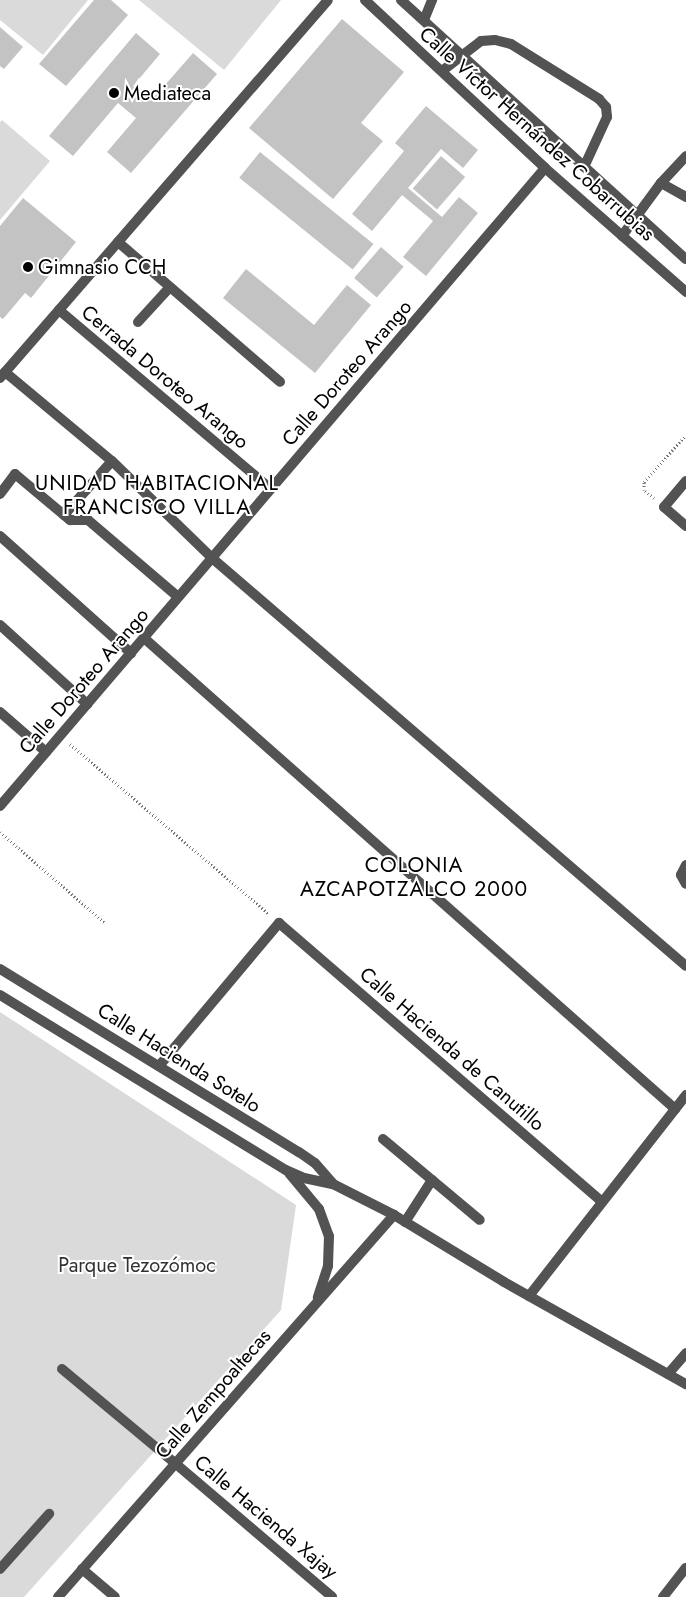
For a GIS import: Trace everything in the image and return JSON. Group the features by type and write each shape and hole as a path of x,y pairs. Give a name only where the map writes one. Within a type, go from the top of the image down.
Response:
{"street":[{"path":"328,0 2,375 112,461 212,558 686,966"},
{"name":"Calle Víctor Hernández Cobarrubias","path":"365,0 545,168 686,292"},
{"name":"Calle Víctor Hernández Cobarrubias","path":"401,0 686,259"},
{"path":"424,20 432,0"},
{"path":"442,71 481,41 495,40 511,44 599,99 606,107 607,117 584,167"},
{"path":"622,236 661,183 686,156"},
{"name":"Calle Doroteo Arango","path":"1,803 545,168"},
{"path":"661,183 686,197"},
{"path":"118,242 280,382"},
{"path":"138,322 170,286"},
{"name":"Cerrada Doroteo Arango","path":"59,310 271,489"},
{"path":"64,515 112,461"},
{"path":"0,494 15,474 70,520 88,520 178,597"},
{"path":"686,481 664,507 686,526"},
{"path":"0,536 131,653"},
{"path":"0,625 87,704"},
{"path":"144,638 675,1108"},
{"path":"0,712 46,752"},
{"path":"686,865 680,875 686,884"},
{"path":"159,1066 278,923"},
{"name":"Calle Hacienda de Canutillo","path":"278,923 602,1202"},
{"name":"Calle Hacienda Sotelo","path":"0,969 315,1163 333,1184"},
{"name":"Calle Hacienda Sotelo","path":"0,995 286,1170 304,1178 333,1184 394,1215 504,1282 686,1384"},
{"path":"529,1296 686,1095"},
{"path":"383,1139 480,1220"},
{"path":"286,1170 319,1209 329,1236 328,1266 317,1300"},
{"path":"405,1222 432,1180"},
{"name":"Calle Zempoaltecas","path":"58,1597 176,1464 317,1300 394,1215"},
{"path":"668,1374 686,1353"},
{"name":"Calle Hacienda Xajay","path":"62,1369 332,1597"},
{"path":"0,1569 49,1514"},
{"path":"662,1597 686,1568"},
{"path":"82,1569 115,1597"}],"path":[{"path":"643,487 644,482 686,435"},
{"path":"60,735 278,923"},
{"path":"0,832 104,922"}],"green space":[{"path":"0,0 88,0 43,55 0,20"},
{"path":"139,0 281,0 224,70"},
{"path":"2,120 50,161 0,220 0,122"},
{"name":"Parque Tezozómoc","path":"0,1012 296,1205 281,1310 24,1597 0,1597"}],"building":[{"path":"94,0 111,0 128,15 66,86 39,64"},
{"path":"342,19 404,72 361,123 383,141 333,199 249,128"},
{"path":"0,27 23,47 4,69 0,66"},
{"path":"136,33 160,54 133,86 151,101 193,53 217,74 131,173 107,152 136,118 118,103 73,156 49,136"},
{"path":"426,106 478,150 463,168 441,149 408,188 442,217 459,197 478,213 426,276 403,257 433,221 402,195 372,231 352,214 404,151 395,143"},
{"path":"260,152 373,244 353,270 239,178"},
{"path":"441,156 465,177 437,209 413,188"},
{"name":"Gimnasio CCH","path":"23,198 76,242 31,298 25,293 3,319 0,317 0,226"},
{"path":"381,247 404,267 377,298 354,278"},
{"path":"246,269 314,325 347,285 371,305 315,373 223,298"}],"place":[{"name":"Mediateca","path":"114,93"},
{"name":"Gimnasio CCH","path":"28,267"}],"district":[{"name":"UNIDAD HABITACIONAL FRANCISCO VILLA","path":"157,495"},
{"name":"COLONIA AZCAPOTZALCO 2000","path":"414,877"}]}
